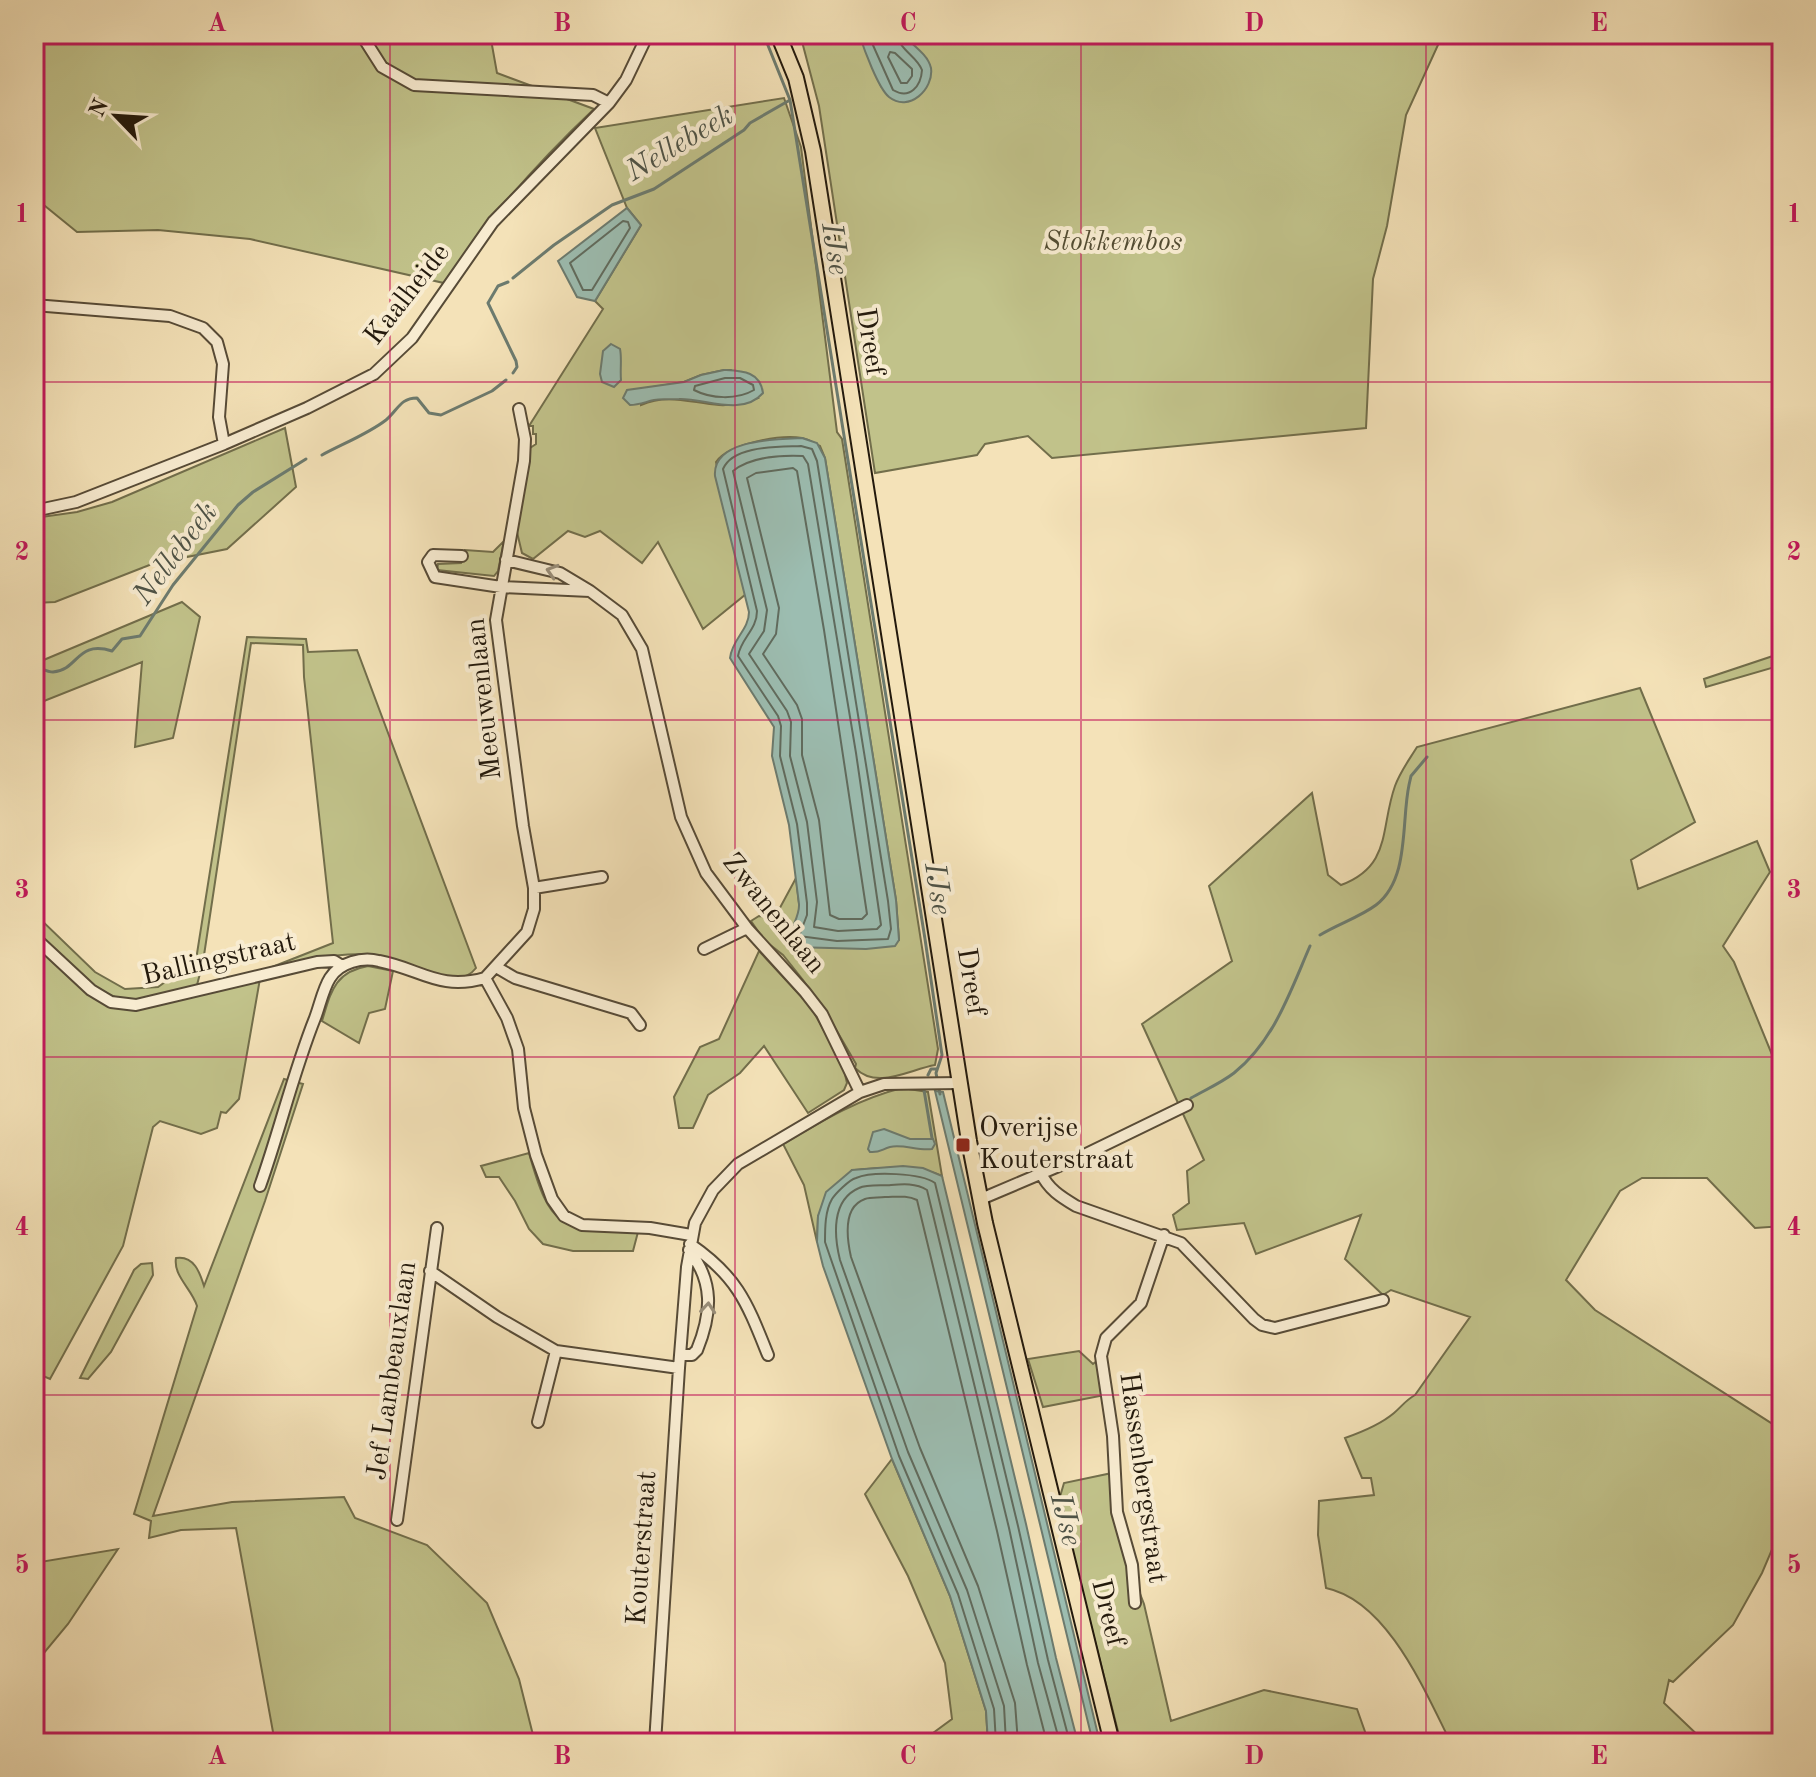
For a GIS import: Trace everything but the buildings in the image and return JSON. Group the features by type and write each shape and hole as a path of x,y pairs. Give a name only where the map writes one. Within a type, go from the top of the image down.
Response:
{"main road":[{"name":"Dreef","path":"778,34 804,103 813,151 981,1199 1112,1743"}],"street":[{"path":"361,34 382,67 414,85 593,95 609,103"},
{"name":"Kaalheide","path":"34,511 76,502 224,444 356,385 393,358 428,316 493,222 609,103 633,66 648,34"},
{"path":"34,305 170,316 203,328 217,342 223,364 219,417 224,444"},
{"name":"Meeuwenlaan","path":"485,978 527,932 534,909 534,888 496,620 524,461 525,439 519,409"},
{"path":"462,556 433,555 428,562 429,569 435,577 501,587 590,591"},
{"name":"Zwanenlaan","path":"506,560 560,573 622,615 642,649 681,817 706,873 747,928 822,1014 860,1092"},
{"path":"534,888 602,877"},
{"path":"704,949 747,928"},
{"name":"Ballingstraat","path":"34,937 91,990 111,1002 136,1005 317,962 334,961 342,966 353,962 379,961 452,984 466,984 485,978"},
{"path":"260,1186 284,1118 296,1065 331,977 342,966"},
{"path":"496,967 515,978 631,1013 640,1025"},
{"path":"485,978 507,1018 518,1049 524,1108 536,1155 552,1199 564,1216 582,1225 650,1228 690,1243 731,1277 752,1315 768,1355"},
{"name":"Kouterstraat","path":"655,1743 680,1355 690,1243 701,1211 713,1190 738,1164 860,1092 884,1084 960,1083"},
{"path":"981,1199 1089,1153 1187,1105"},
{"path":"1041,1173 1045,1183 1076,1206 1181,1243 1254,1319 1268,1328 1383,1300"},
{"name":"Jef Lambeauxlaan","path":"397,1520 437,1228"},
{"name":"Hassenbergstraat","path":"1135,1603 1132,1565 1117,1512 1113,1436 1101,1356 1106,1338 1141,1303 1164,1235"},
{"path":"680,1355 692,1355 697,1350 709,1307 706,1280 690,1243"},
{"path":"430,1271 497,1317 556,1351 679,1368"},
{"path":"538,1422 556,1351"}],"green space":[{"path":"34,34 490,34 497,73 594,109 514,192 444,283 250,239 158,230 77,232 34,197"},
{"name":"Stokkembos","path":"800,34 859,34 881,86 926,58 902,34 1443,34 1406,115 1387,226 1373,279 1366,428 1052,458 1028,436 985,444 977,455 875,473 819,106"},
{"path":"784,98 801,147 837,432 842,439 938,1049 935,1065 883,1078 873,1078 855,1068 856,1064 827,1014 803,980 783,955 764,940 751,921 759,916 775,917 796,878 800,912 789,939 793,946 860,948 899,940 896,900 825,458 820,446 802,438 769,439 743,445 716,462 746,594 703,629 658,542 642,563 600,531 585,537 568,531 533,559 522,553 516,528 530,448 536,444 533,426 529,426 603,309 595,301 641,225 627,208 595,128","holes":["731,370 758,398 729,405 670,399 641,405 640,389"]},
{"path":"285,428 296,487 227,549 152,564 55,602 34,603 34,518 77,512 112,502"},
{"path":"504,541 498,571 494,576 437,570 438,564 461,563 465,550 493,552"},
{"path":"182,602 200,617 173,738 135,747 142,662 34,705 34,664"},
{"path":"247,637 306,639 308,652 357,650 476,968 468,975 449,978 396,960 362,954 329,956 262,971 333,943 303,645 251,643 197,985 261,973 239,1099 226,1113 221,1112 217,1128 201,1134 160,1121 153,1127 123,1246 50,1379 41,1375 34,1390 34,941 92,995 132,1003 104,992 67,964 34,931 34,913 95,972 125,989 158,987 196,960"},
{"path":"1782,653 1782,665 1706,687 1704,679"},
{"path":"1640,688 1695,822 1631,860 1638,889 1757,841 1770,872 1723,946 1734,962 1773,1057 1782,1035 1782,1226 1755,1228 1707,1178 1642,1178 1620,1191 1566,1280 1595,1310 1782,1430 1782,1526 1762,1573 1733,1625 1673,1682 1669,1680 1664,1703 1706,1743 1451,1743 1416,1675 1386,1629 1348,1596 1326,1588 1318,1535 1319,1501 1374,1495 1371,1478 1362,1478 1345,1438 1383,1421 1415,1395 1470,1317 1391,1290 1383,1295 1345,1259 1361,1215 1256,1254 1244,1223 1177,1230 1173,1215 1189,1203 1187,1171 1204,1160 1142,1024 1232,961 1209,886 1312,793 1328,875 1341,885 1357,877 1377,856 1395,786 1417,747"},
{"path":"759,951 811,1007 843,1066 847,1083 844,1090 808,1113 764,1046 740,1073 708,1095 693,1128 679,1128 674,1097 700,1047 719,1039"},
{"path":"368,966 393,971 385,1009 369,1013 359,1043 322,1021 332,992 341,978"},
{"path":"284,1079 303,1084 265,1201 153,1516 232,1502 344,1497 355,1518 427,1545 487,1603 519,1679 535,1743 275,1743 236,1528 181,1530 149,1538 151,1521 134,1514 197,1306 177,1271 176,1258 192,1262 204,1286"},
{"path":"902,1088 928,1092 942,1176 909,1168 852,1170 818,1216 817,1242 804,1185 783,1144 855,1104"},
{"path":"529,1153 544,1198 553,1212 575,1227 638,1232 633,1251 573,1251 543,1244 529,1229 499,1177 486,1177 481,1166"},
{"path":"152,1263 153,1275 111,1352 88,1379 80,1378 134,1270 141,1264"},
{"path":"1079,1351 1093,1364 1098,1360 1105,1395 1043,1407 1028,1359"},
{"path":"892,1459 950,1596 986,1711 988,1743 933,1743 933,1733 952,1719 945,1663 908,1576 865,1494"},
{"path":"1112,1473 1132,1573 1144,1604 1171,1721 1264,1690 1357,1709 1369,1743 1121,1743 1059,1500 1064,1483"},
{"path":"118,1549 68,1624 34,1665 34,1563"}],"water":[{"path":"859,34 902,34 923,54 931,68 929,84 924,91 904,102 889,97 876,77"},
{"path":"627,208 641,225 595,301 577,297 558,261"},
{"path":"611,344 620,349 621,356 621,380 614,387 602,382 600,374 603,351"},
{"path":"724,370 754,376 763,393 745,404 734,405 679,399 630,405 623,398 627,390 684,382"},
{"path":"802,438 817,443 825,458 896,900 899,940 895,946 866,949 793,947 789,943 799,904 789,825 772,756 774,727 730,658 749,612 715,476 717,464 724,455 748,444"},
{"path":"935,1091 943,1092 1100,1743 1093,1743"},
{"path":"884,1129 910,1139 933,1139 935,1144 932,1149 895,1146 870,1152 868,1149 873,1132"},
{"path":"903,1166 923,1168 942,1176 1078,1743 988,1743 986,1711 950,1596 892,1459 823,1266 817,1242 818,1216 826,1192 852,1170"}],"waterway":[{"name":"IJse","path":"766,34 790,100 925,939 942,1055 936,1073 940,1094"},
{"name":"Nellebeek","path":"513,278 612,205 654,189 750,123 790,100"},
{"name":"Nellebeek","path":"508,282 498,286 488,303 516,361 517,367 513,373"},
{"name":"Nellebeek","path":"322,455 379,425 407,400 417,398 429,413 441,415 492,391 506,380"},
{"name":"Nellebeek","path":"34,666 51,672 62,670 84,652 91,649 112,651 122,639 140,636 173,585 238,505 306,459"},
{"path":"1320,935 1370,909 1387,894 1399,865 1411,776 1427,757"},
{"path":"1191,1098 1234,1073 1260,1046 1280,1015 1310,946"},
{"path":"928,1075 931,1069 936,1069"},
{"path":"924,1090 932,1138"}],"place":[{"name":"Overijse Kouterstraat","path":"963,1145"}]}
